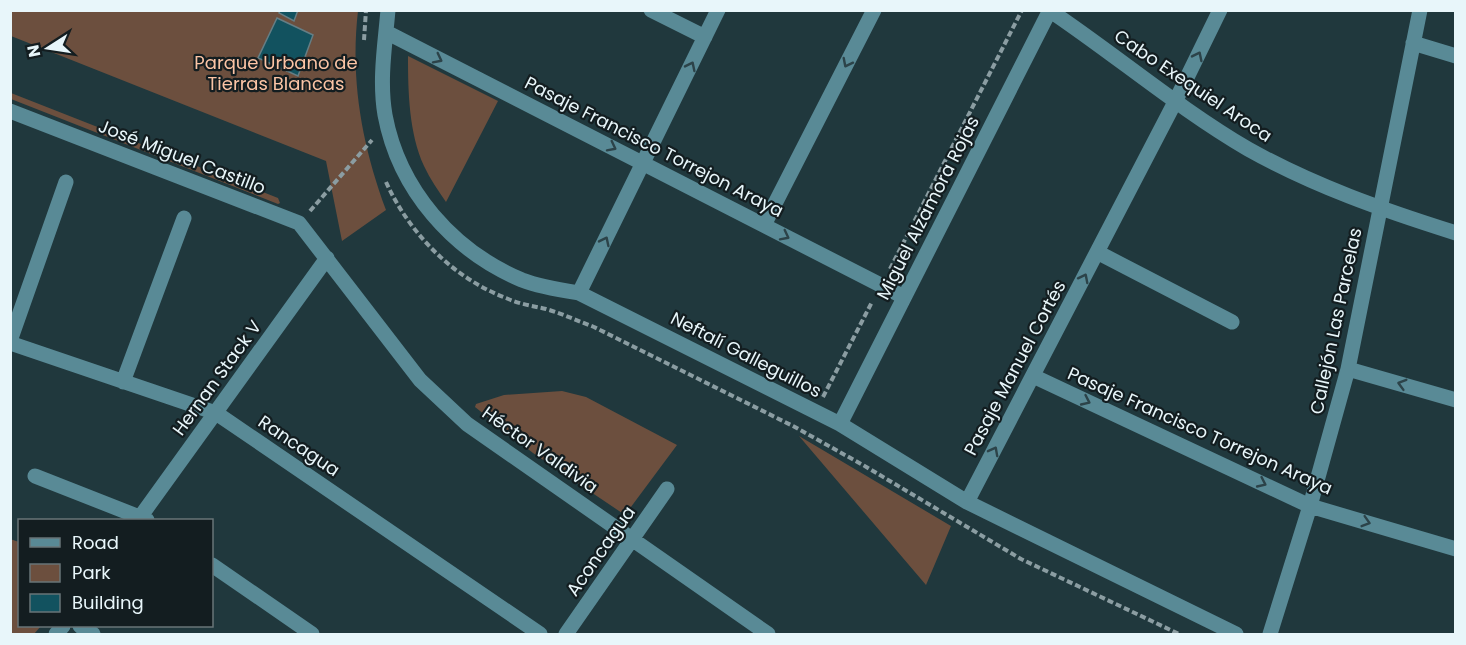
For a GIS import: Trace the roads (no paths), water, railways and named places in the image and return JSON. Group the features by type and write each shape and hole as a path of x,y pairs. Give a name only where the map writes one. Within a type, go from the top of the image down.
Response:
{"street":[{"name":"Neftalí Galleguillos","path":"388,10 382,60 382,87 392,142 416,192 452,236 474,254 524,281 579,294 816,411 967,502 1236,634"},
{"path":"651,10 705,37"},
{"path":"579,294 718,10"},
{"path":"764,225 874,10"},
{"name":"Pasaje Manuel Cortés","path":"967,502 1175,102 1220,10"},
{"name":"Callejón Las Parcelas","path":"1270,634 1310,506 1348,369 1420,10"},
{"name":"Cabo Exequiel Aroca","path":"1050,11 1175,102 1248,149 1291,171 1380,209 1455,233"},
{"name":"Miguel Alzamora Rojas","path":"840,424 1050,11"},
{"name":"Pasaje Francisco Torrejon Araya","path":"386,32 904,297"},
{"path":"1413,43 1455,56"},
{"name":"José Miguel Castillo","path":"10,111 298,224 327,258"},
{"path":"10,342 66,182"},
{"path":"123,382 184,218"},
{"path":"1097,252 1232,322"},
{"name":"Hernan Stack V","path":"142,519 327,258"},
{"name":"Héctor Valdivia","path":"327,258 400,355 443,403 467,423 768,634"},
{"name":"Rancagua","path":"10,342 216,413 540,634"},
{"path":"1348,369 1455,400"},
{"name":"Pasaje Francisco Torrejon Araya","path":"1033,376 1310,506 1455,549"},
{"path":"35,476 142,519"},
{"name":"Aconcagua","path":"566,634 667,489"},
{"path":"213,566 312,634"}],"park label":[{"name":"Parque Urbano de Tierras Blancas","path":"276,73"}]}
